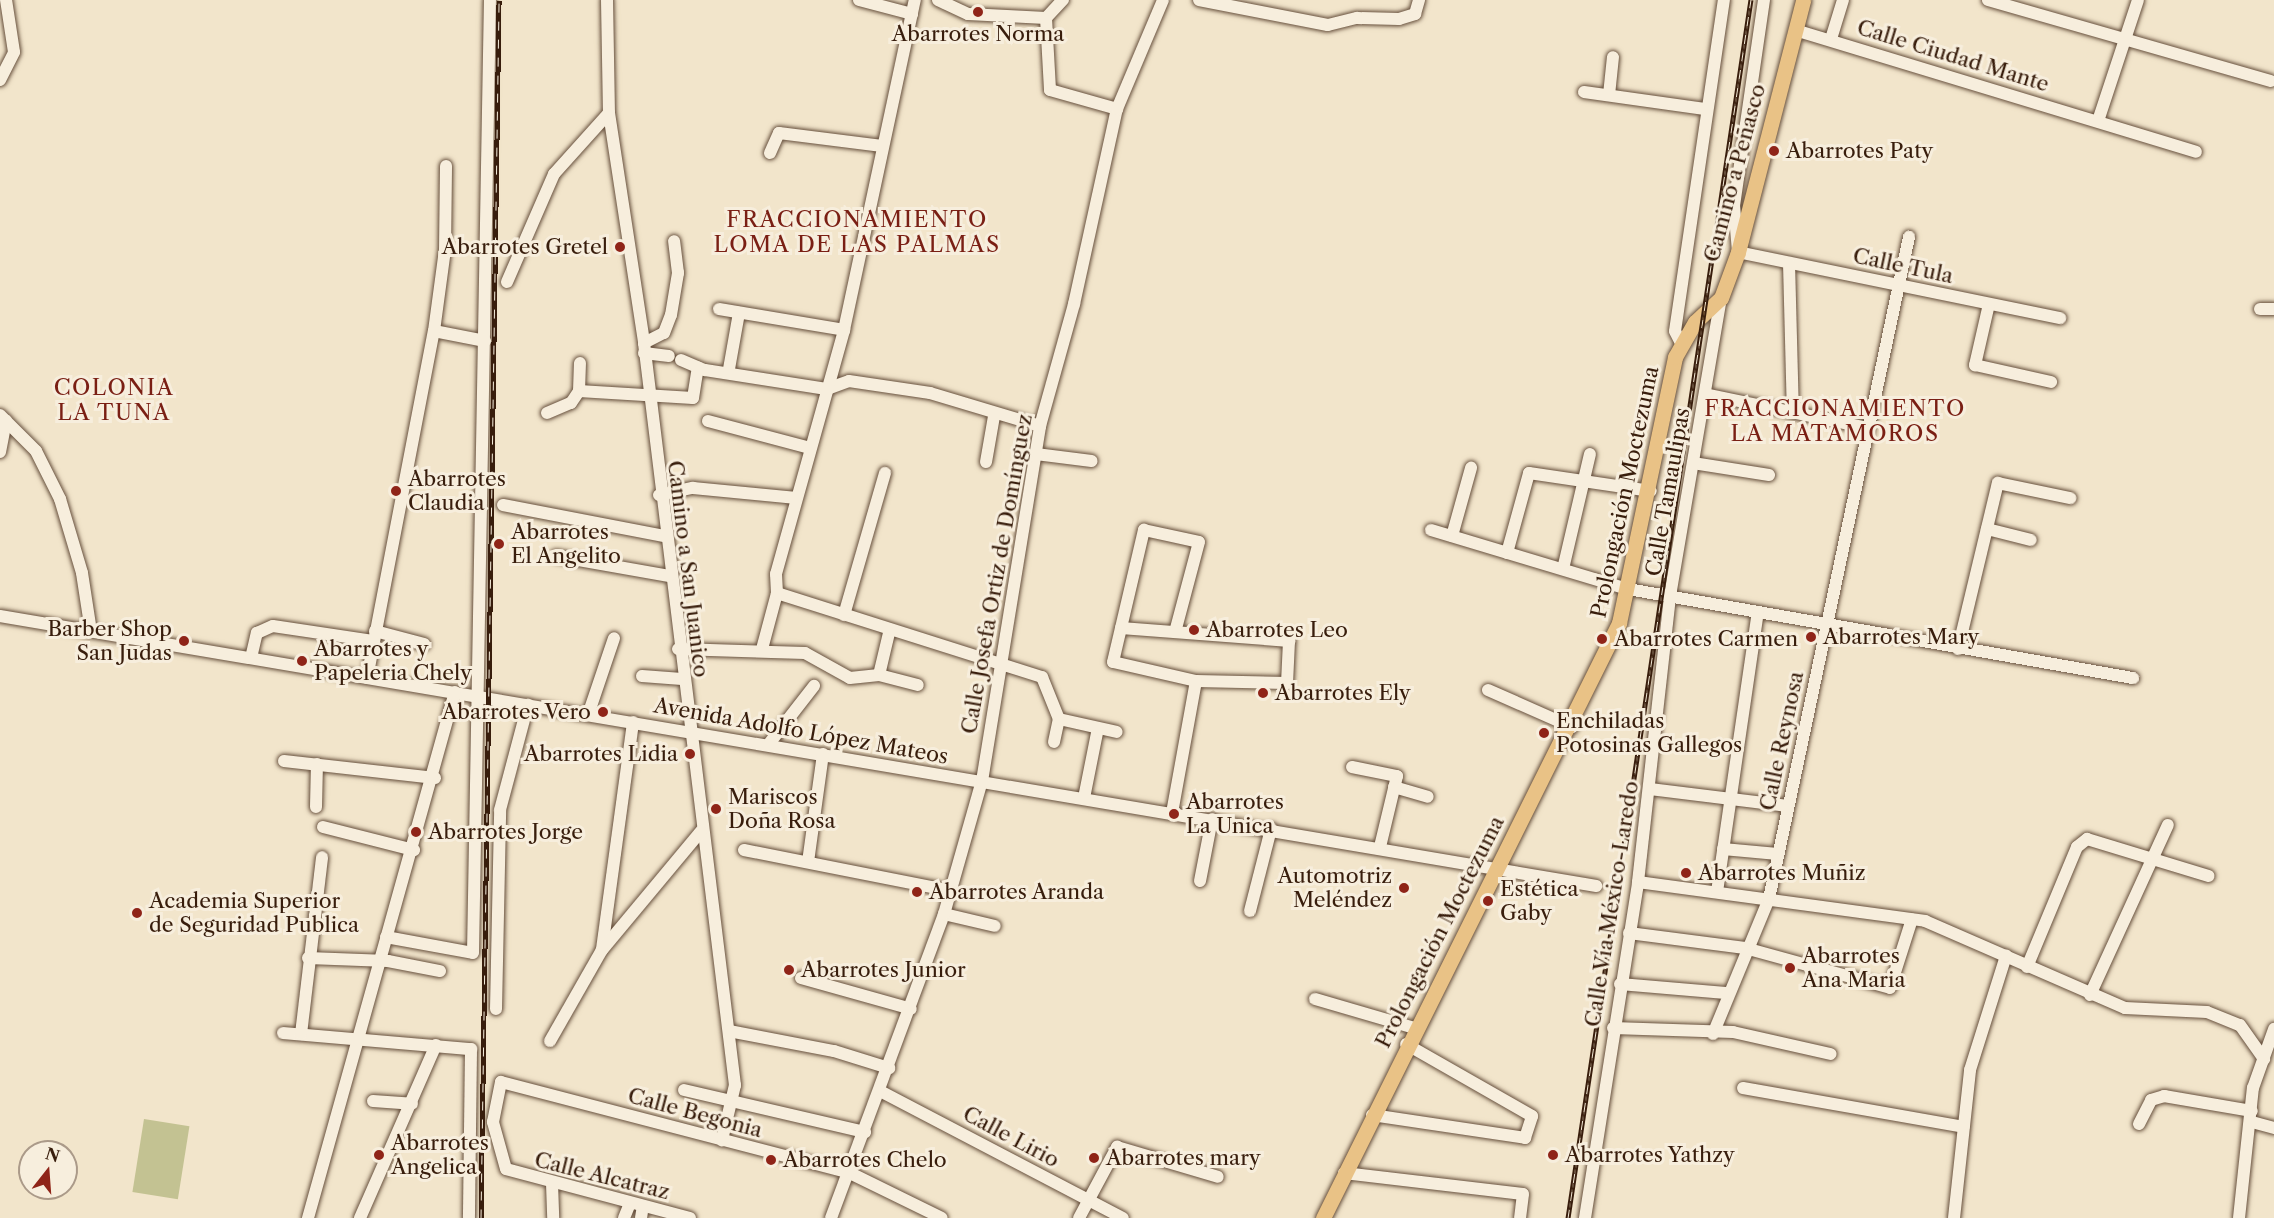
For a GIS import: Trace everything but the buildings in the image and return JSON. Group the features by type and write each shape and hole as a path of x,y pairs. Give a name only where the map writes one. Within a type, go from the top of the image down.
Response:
{"main road":[{"name":"Camino a Peñasco","path":"1681,343 1721,298 1738,252 1803,0"},
{"name":"Prolongación Moctezuma","path":"1323,1218 1406,1044 1495,867 1572,727 1619,623 1651,491 1681,343"}],"street":[{"path":"386,937 473,953 474,696 485,340 490,0"},
{"name":"Camino a San Juanico","path":"607,0 609,112 644,348 646,393 701,831 729,1031 734,1101 722,1140"},
{"path":"859,0 912,14"},
{"path":"762,649 777,593 776,574 844,330 915,0"},
{"path":"938,0 968,14 1046,18"},
{"path":"1063,0 1046,18 1050,90 1117,109"},
{"name":"Calle Josefa Ortiz de Domínguez","path":"831,1218 911,1009 944,914 982,781 1040,426 1074,304 1117,109 1163,0"},
{"path":"1199,0 1328,24 1357,18 1399,19 1415,14 1419,0"},
{"name":"Prolongación Moctezuma","path":"1681,343 1675,331 1705,109 1724,0"},
{"path":"1738,252 1734,205 1764,0"},
{"path":"1831,39 1843,0"},
{"path":"1988,0 2271,81"},
{"path":"2098,121 2138,0"},
{"path":"0,80 14,52 4,5"},
{"name":"Calle Ciudad Mante","path":"1795,30 1831,39 2196,152"},
{"path":"1610,95 1613,57"},
{"path":"1584,92 1705,109"},
{"path":"507,282 554,174 609,112"},
{"path":"770,153 779,133 882,146"},
{"path":"367,678 434,331 445,250 446,166"},
{"name":"Calle Reynosa","path":"1713,1034 1725,993 1768,899 1909,237"},
{"path":"644,348 664,333 671,315 678,273 674,241"},
{"name":"Calle Tula","path":"1738,252 2060,318"},
{"path":"1789,263 1792,412"},
{"name":"Calle Tamaulipas","path":"1670,596 1721,298"},
{"path":"1989,304 1976,365 2051,382"},
{"path":"719,309 844,330"},
{"path":"2260,309 2274,309"},
{"path":"729,369 739,313"},
{"path":"434,331 485,340"},
{"path":"644,348 669,356"},
{"path":"681,360 698,367 729,369 827,389 849,381 930,393 994,416 1040,426"},
{"path":"547,413 571,403 579,391 580,363"},
{"path":"579,391 646,393 693,398 698,367"},
{"path":"1705,394 1868,428"},
{"path":"986,462 994,416"},
{"path":"0,452 3,418"},
{"path":"3,418 36,451 60,499 82,573 91,631"},
{"path":"708,421 810,448"},
{"path":"1036,454 1092,461"},
{"path":"1563,569 1590,454"},
{"path":"1693,463 1769,475"},
{"path":"1452,536 1471,468"},
{"path":"844,615 885,473"},
{"path":"1507,553 1529,473 1651,491"},
{"path":"1958,649 1998,483 2070,498"},
{"path":"659,495 693,488 797,498"},
{"path":"503,505 664,536"},
{"path":"1987,529 2031,540"},
{"path":"1121,628 1289,641 1287,683 1196,681 1113,662 1144,530 1199,542 1175,632"},
{"path":"1431,530 1628,589 1958,649 2133,678"},
{"path":"556,556 669,576"},
{"path":"777,593 844,615 889,633 1001,663 1046,681 1059,719 1054,742"},
{"name":"Calle Vía México-Laredo","path":"1585,1218 1613,1028 1638,882 1670,596"},
{"path":"1717,892 1758,612"},
{"name":"Avenida Adolfo López Mateos","path":"0,616 1212,819 1596,886"},
{"path":"251,658 263,628 374,636 424,644"},
{"path":"879,675 889,633"},
{"path":"588,715 614,638"},
{"path":"678,649 762,649 813,654 850,678 879,675 918,685"},
{"path":"642,676 682,680"},
{"path":"1172,813 1196,681"},
{"path":"768,745 814,686"},
{"path":"1488,690 1572,727"},
{"path":"308,1218 377,960 414,850 435,778 455,692"},
{"path":"496,1009 500,810 528,705"},
{"path":"1059,719 1117,732"},
{"path":"602,950 633,722"},
{"path":"1084,798 1098,728"},
{"path":"808,862 823,754"},
{"path":"284,761 435,778"},
{"path":"316,807 318,764"},
{"path":"1352,767 1397,776 1380,848"},
{"path":"1394,787 1428,797"},
{"path":"1650,789 1788,806"},
{"path":"1200,881 1212,819"},
{"path":"2090,995 2148,859 2168,825"},
{"path":"323,827 414,850"},
{"path":"1250,911 1271,829"},
{"path":"550,1041 602,950 701,831"},
{"path":"2027,967 2077,847 2086,839 2102,841 2148,859 2209,876"},
{"path":"1723,849 1778,854"},
{"path":"744,850 951,891"},
{"path":"301,1034 308,958 322,857"},
{"path":"1638,882 1912,919 2006,956 2090,995 2125,1008 2207,1012 2241,1025 2264,1059"},
{"path":"944,914 995,926"},
{"path":"1629,933 1745,948 1890,988 1912,919"},
{"path":"1954,1218 1970,1070 2006,956"},
{"path":"308,958 377,960 440,971"},
{"path":"801,978 911,1009"},
{"path":"1620,984 1725,993"},
{"path":"1315,999 1414,1028"},
{"path":"1613,1028 1713,1034 1733,1032 1831,1054"},
{"path":"2239,1218 2252,1117 2264,1059 2274,1029"},
{"path":"729,1031 834,1051 889,1068"},
{"path":"283,1033 471,1048 469,1218"},
{"path":"1372,1114 1526,1138 1532,1116 1406,1044"},
{"path":"360,1218 436,1046"},
{"name":"Calle Begonia","path":"506,1169 493,1122 501,1082 850,1173 942,1218"},
{"path":"1743,1088 1964,1127"},
{"path":"684,1090 865,1132"},
{"name":"Calle Lirio","path":"880,1091 1123,1218"},
{"path":"2139,1124 2151,1100 2164,1096 2252,1117 2274,1128"},
{"path":"373,1101 412,1104"},
{"path":"1079,1218 1117,1147 1218,1177"},
{"name":"Calle Alcatraz","path":"506,1169 630,1203 642,1212 690,1218"},
{"path":"1344,1173 1523,1194 1520,1218"},
{"path":"552,1182 553,1218"},
{"path":"624,1218 630,1203"}],"shaded area":[{"path":"144,1119 189,1126 178,1199 132,1192"}],"railway":[{"path":"481,1218 499,0"},
{"path":"1568,1218 1751,0"}],"place":[{"name":"Abarrotes Norma","path":"978,12"},
{"name":"Abarrotes Paty","path":"1774,151"},
{"name":"Abarrotes Gretel","path":"620,247"},
{"name":"Abarrotes Claudia","path":"396,491"},
{"name":"Abarrotes El Angelito","path":"499,544"},
{"name":"Abarrotes Leo","path":"1194,630"},
{"name":"Abarrotes Mary","path":"1811,637"},
{"name":"Abarrotes Carmen","path":"1602,639"},
{"name":"Barber Shop San Judas","path":"184,641"},
{"name":"Abarrotes y Papeleria Chely","path":"302,661"},
{"name":"Abarrotes Ely","path":"1263,693"},
{"name":"Abarrotes Vero","path":"603,712"},
{"name":"Enchiladas Potosinas Gallegos","path":"1544,733"},
{"name":"Abarrotes Lidia","path":"690,754"},
{"name":"Mariscos Doña Rosa","path":"716,809"},
{"name":"Abarrotes La Unica","path":"1174,814"},
{"name":"Abarrotes Jorge","path":"416,832"},
{"name":"Abarrotes Muñiz","path":"1686,873"},
{"name":"Automotriz Meléndez","path":"1404,888"},
{"name":"Abarrotes Aranda","path":"917,892"},
{"name":"Estética Gaby","path":"1488,901"},
{"name":"Academia Superior de Seguridad Publica","path":"137,913"},
{"name":"Abarrotes Ana Maria","path":"1790,968"},
{"name":"Abarrotes Junior","path":"789,970"},
{"name":"Abarrotes Angelica","path":"379,1155"},
{"name":"Abarrotes Yathzy","path":"1553,1155"},
{"name":"Abarrotes mary","path":"1094,1158"},
{"name":"Abarrotes Chelo","path":"771,1160"}],"district":[{"name":"FRACCIONAMIENTO LOMA DE LAS PALMAS","path":"857,232"},
{"name":"COLONIA LA TUNA","path":"114,400"},
{"name":"FRACCIONAMIENTO LA MATAMOROS","path":"1835,420"}]}
